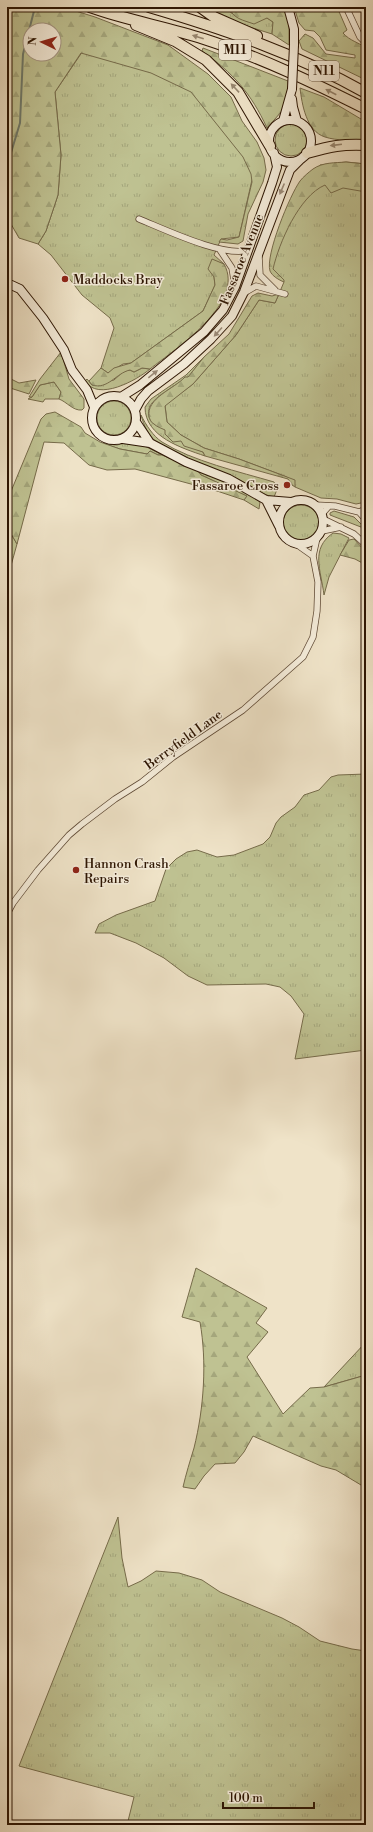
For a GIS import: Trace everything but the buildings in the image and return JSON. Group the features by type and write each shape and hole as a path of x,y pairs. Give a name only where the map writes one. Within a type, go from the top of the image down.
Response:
{"highway":[{"name":"M11","path":"149,7 225,30 282,51"},
{"name":"N11","path":"200,7 214,17 248,31 282,51 366,93"},
{"name":"M11","path":"94,8 168,27 206,39 259,59 366,109"},
{"path":"94,8 111,17 175,41 206,60 238,92 272,149"},
{"path":"305,155 329,146 344,144 366,145"}],"street":[{"path":"288,7 294,29 292,89 293,108 297,121"},
{"path":"346,7 362,40 366,43"},
{"path":"283,121 292,89"},
{"path":"283,121 297,121 303,124 310,134 311,140 305,155 291,162 279,158 272,149 271,134 278,124 283,121"},
{"name":"Fassaroe Avenue","path":"121,397 140,385 204,332 223,310 235,287 277,167 272,149"},
{"name":"Fassaroe Avenue","path":"135,410 141,399 148,391 184,364 211,339 232,316 244,293 290,170 305,155"},
{"path":"139,219 220,250 248,250"},
{"path":"220,250 232,268 235,287"},
{"path":"258,253 260,275 275,290"},
{"path":"7,283 20,289 43,318 64,350 72,370 87,390 94,407"},
{"path":"244,293 256,286 285,294"},
{"path":"87,390 104,398"},
{"path":"150,443 136,422 135,410 127,400 121,397 110,396 104,398 94,407 91,420 99,435 110,440 123,438 150,443 186,462 229,479 266,500 290,502 303,500 315,505 329,506 359,512 366,510"},
{"path":"123,438 129,434 136,422"},
{"path":"266,500 285,538 313,556"},
{"path":"279,527 281,513 290,502"},
{"path":"315,505 323,516 354,534 366,545"},
{"path":"319,535 323,516 329,506"},
{"path":"359,512 366,520"},
{"path":"296,544 304,545 319,535 341,527"},
{"name":"Berryfield Lane","path":"7,914 13,903 38,870 69,835 115,799 142,782 173,757 244,710 303,657 313,637 317,611 318,582 313,556 319,535"}],"green space":[{"path":"7,7 63,7 95,17 168,45 208,74 231,97 242,121 257,142 264,158 266,170 263,182 248,214 243,241 238,244 219,242 221,239 227,240 239,237 252,182 251,174 243,157 191,92 151,73 81,53 55,92 61,155 58,195 46,231 38,244 19,238 11,224 7,230"},
{"path":"204,7 229,7 231,13 267,18 273,22 272,34 237,23"},
{"path":"229,7 283,7 289,22 289,45 272,34 273,22 267,18 254,24 236,17"},
{"path":"294,7 337,7 347,30 343,33 348,38 366,48 362,59 366,64 366,80 302,49 299,41 305,34 313,38 326,54 355,58 355,55 326,50 320,37 314,31 305,30 299,23"},
{"path":"91,39 180,61 254,171 239,237 221,239 214,255 224,264 212,260 215,285 203,311 131,363 123,364 108,373 101,368 114,328 110,318 82,295 51,255 38,244 46,231 58,195 61,155 55,92"},
{"path":"203,48 288,81 288,92 282,111 267,128 248,94 223,67 202,51"},
{"path":"300,88 324,97 366,122 366,141 335,139 319,134 313,129 306,116"},
{"path":"288,124 294,124 304,131 307,140 306,146 300,153 294,156 288,156 278,149 275,143 275,137 282,127"},
{"path":"346,162 366,164 366,502 356,504 337,499 321,498 295,487 287,477 204,448 181,435 167,422 165,405 193,384 236,335 259,300 275,303 284,282 271,270 301,186 320,165"},
{"path":"346,162 366,164 366,192 343,188 331,193 325,185 307,199 292,221 280,246 273,269 284,280 284,282 278,279 272,275 270,271 269,263 271,252 279,225 290,199 300,181 311,170 321,165"},
{"path":"212,259 224,264 228,279 225,294 217,309 205,324 150,369 142,368 134,372 130,370 120,374 103,385 92,385 89,381 101,368 108,373 114,368 131,363 203,311 215,285 214,277 208,269"},
{"path":"258,293 272,296 279,294 275,303 259,300 236,335 193,384 165,406 167,422 181,435 204,448 239,459 295,480 295,487 288,479 205,456 203,452 184,446 181,441 173,442 165,434 165,430 153,423 149,417 149,410 156,399 185,377 188,377 204,357 229,334 252,296"},
{"path":"61,352 69,379 84,399 84,408 82,410 73,408 59,399 61,392 54,382 40,385 32,397 29,397 40,379"},
{"path":"204,357 188,378 185,378 153,402 149,408 149,414 153,423 203,452 205,456 176,445 158,434 151,426 145,407 151,399 186,375"},
{"path":"142,368 150,369 144,374 118,387 99,390 91,387 85,381 87,379 92,385 114,380 124,371 130,370 134,372"},
{"path":"7,377 19,383 36,380 29,394 7,387"},
{"path":"54,382 61,392 59,399 45,399 43,402 28,399 32,397 40,385"},
{"path":"117,401 124,403 129,408 131,418 129,428 124,433 111,435 104,433 99,428 97,415 99,408 104,403"},
{"path":"55,412 81,427 85,433 100,442 120,449 147,454 150,451 158,455 162,455 197,470 201,475 247,496 244,500 217,491 135,469 107,470 89,465 64,443 44,442 17,544 7,527 7,501 41,419 46,414"},
{"path":"141,415 147,426 156,437 174,449 216,465 274,482 278,487 274,497 261,492 229,475 173,453 156,442 145,426"},
{"path":"125,443 139,443 162,455 158,455 150,451 147,454 120,449 105,444 117,445"},
{"path":"197,470 245,491 260,502 259,509 244,500 246,496 201,475"},
{"path":"301,505 314,510 319,523 314,536 301,541 288,536 283,523 288,510"},
{"path":"334,511 354,517 366,529 330,515 330,513"},
{"path":"7,527 17,544 7,580"},
{"path":"333,533 341,534 349,538 329,577 324,595 319,569 319,553 321,546"},
{"path":"354,539 366,552 366,565 355,559 340,555 349,540"},
{"path":"366,774 366,1050 295,1059 304,1014 291,996 280,987 266,984 207,985 188,976 164,958 136,943 110,933 95,933 99,924 116,915 155,901 166,869 176,859 187,852 197,850 217,857 234,855 263,844 270,837 276,823 281,817 295,807 304,795 319,790 331,777 338,775"},
{"path":"196,1268 267,1308 256,1323 268,1332 247,1357 283,1414 310,1388 324,1387 366,1375 366,1488 336,1470 321,1466 253,1436 244,1452 235,1463 215,1464 195,1489 183,1487 194,1448 200,1417 204,1369 200,1322 182,1317"},
{"path":"366,1342 366,1375 324,1387"},
{"path":"118,1517 122,1558 128,1587 141,1581 156,1571 179,1573 202,1580 220,1592 282,1618 320,1641 366,1651 366,1825 127,1825 134,1797 19,1766"}],"waterway":[{"path":"7,176 10,156 20,123 23,54 35,7"}],"place":[{"name":"Maddocks Bray","path":"65,279"},
{"name":"Fassaroe Cross","path":"287,485"},
{"name":"Hannon Crash Repairs","path":"76,870"}]}
